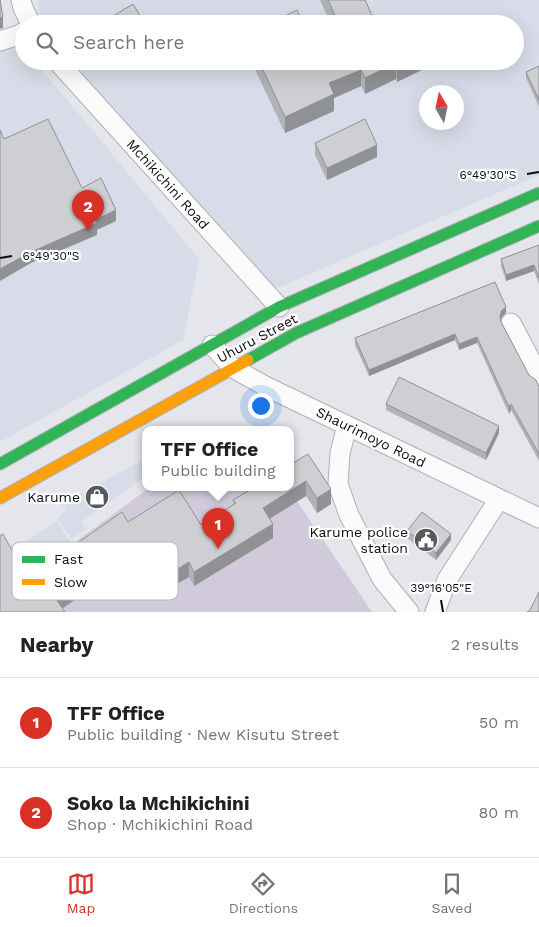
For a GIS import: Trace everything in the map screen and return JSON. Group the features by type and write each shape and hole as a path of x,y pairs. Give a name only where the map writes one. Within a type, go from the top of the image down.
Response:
{"main road":[{"name":"Uhuru Street","path":"0,464 279,307 539,193"},
{"name":"Uhuru Street","path":"0,498 296,333 539,226"}],"street":[{"path":"21,0 26,15"},
{"path":"0,41 15,36"},
{"name":"Mchikichini Road","path":"65,70 279,307"},
{"path":"511,323 539,376"},
{"name":"Shaurimoyo Road","path":"212,345 233,368 265,386 539,518"},
{"path":"347,426 340,453 338,484 349,515 382,579 410,612"},
{"path":"435,612 447,580 499,499"}],"shaded area":[{"path":"37,0 539,0 539,175 275,289 79,70 524,70 524,15 41,15"},
{"path":"15,45 15,70 41,70 199,259 183,340 0,442 0,48"},
{"name":"Karume","path":"142,461 142,479 81,522 86,529 71,539 57,518 66,511 62,504"},
{"path":"145,491 290,491 372,612 0,612 0,593 12,586 12,600 178,600 178,542 75,542"},
{"path":"57,521 70,542 24,542"},
{"path":"12,544 12,562 4,549"}],"building":[{"path":"0,0 3,17 0,18"},
{"path":"328,0 365,0 372,15 335,15"},
{"path":"133,4 140,15 115,15"},
{"path":"297,10 299,15 287,15"},
{"path":"539,66 539,100 526,72"},
{"path":"263,70 361,70 329,83 334,94 285,117"},
{"path":"361,70 382,70 365,78"},
{"path":"48,119 82,188 101,178 116,210 95,220 97,223 31,252 0,269 0,130 4,139"},
{"path":"365,119 377,145 327,168 315,143"},
{"path":"539,245 539,278 534,265 506,275 501,259"},
{"path":"495,282 506,307 502,310 500,316 501,322 529,375 536,380 539,387 539,454 511,404 509,407 477,337 459,344 455,334 369,370 355,338"},
{"path":"399,377 499,426 486,453 386,404"},
{"path":"308,454 331,489 317,498 306,481 294,489 294,463"},
{"path":"177,491 180,491 201,525 236,503 233,500 248,491 290,491 263,508 273,524 194,572 189,562 178,569 178,542 79,542 122,512 128,522"},
{"path":"422,512 451,534 436,553 407,531"},
{"path":"3,534 12,550 12,600 57,600 65,612 0,612 0,536"},
{"path":"539,592 539,612 527,612 530,610"}],"traffic: fast":[{"path":"0,464 279,307 539,193"},
{"path":"248,360 296,333 539,226"}],"traffic: slow":[{"path":"0,498 248,360"}],"place":[{"name":"Soko la Mchikichini","path":"88,231"},
{"name":"Karume","path":"97,497"},
{"name":"Karume police station","path":"426,540"},
{"name":"TFF Office","path":"218,549"}]}
